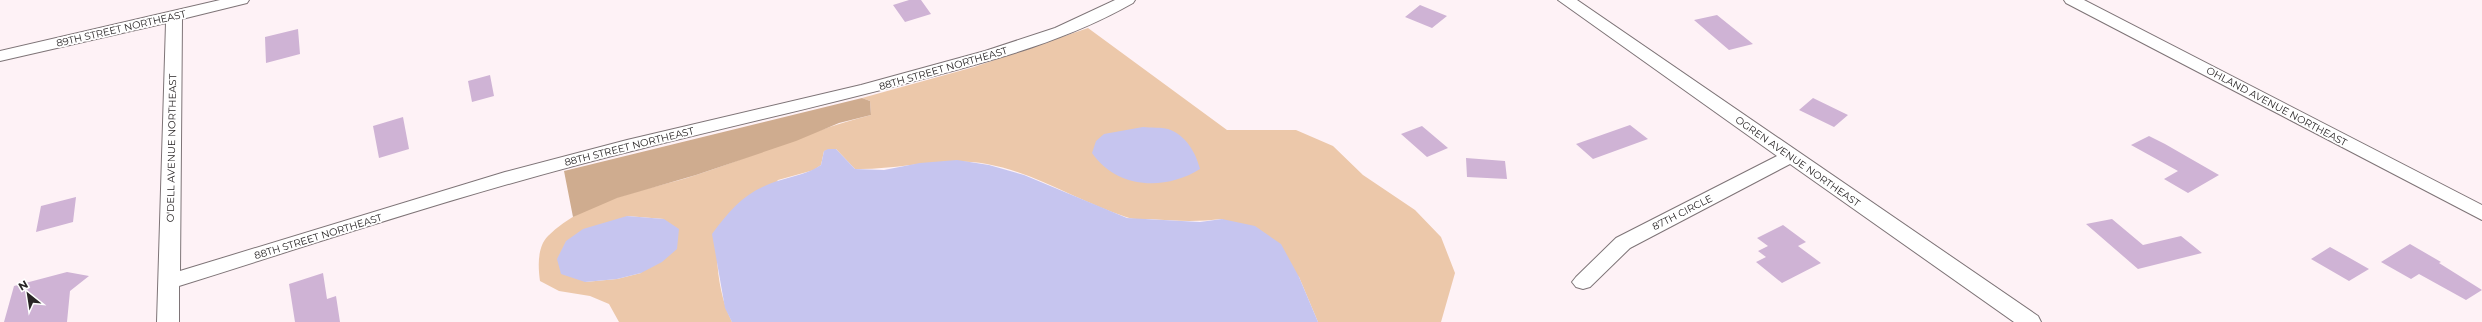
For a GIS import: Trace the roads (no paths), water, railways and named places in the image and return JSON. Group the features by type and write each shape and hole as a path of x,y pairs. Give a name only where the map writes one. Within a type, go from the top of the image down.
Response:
{"street":[{"name":"89TH STREET NORTHEAST","path":"0,56 241,0"},
{"name":"88TH STREET NORTHEAST","path":"169,282 505,178 634,144 863,90 981,58 1064,31 1096,18 1127,0"},
{"name":"OGREN AVENUE NORTHEAST","path":"1566,0 2030,322"},
{"name":"OHLAND AVENUE NORTHEAST","path":"2072,0 2482,214"},
{"name":"O'DELL AVENUE NORTHEAST","path":"169,282 174,16"},
{"name":"87TH CIRCLE","path":"1583,282 1623,243 1790,156"},
{"path":"168,322 169,282"}],"water":[{"path":"1143,127 1168,129 1180,136 1193,151 1200,169 1172,181 1142,183 1128,180 1114,174 1102,165 1092,153 1096,141 1104,134"},
{"path":"828,149 836,149 855,169 884,170 920,163 957,160 989,165 1024,175 1127,218 1200,222 1222,219 1255,226 1281,244 1299,277 1318,322 732,322 725,308 712,234 726,216 750,194 769,184 816,168 821,165 824,151"},
{"path":"627,216 664,219 679,229 677,249 662,262 641,273 617,279 585,282 561,274 557,259 566,241 583,229"}]}
